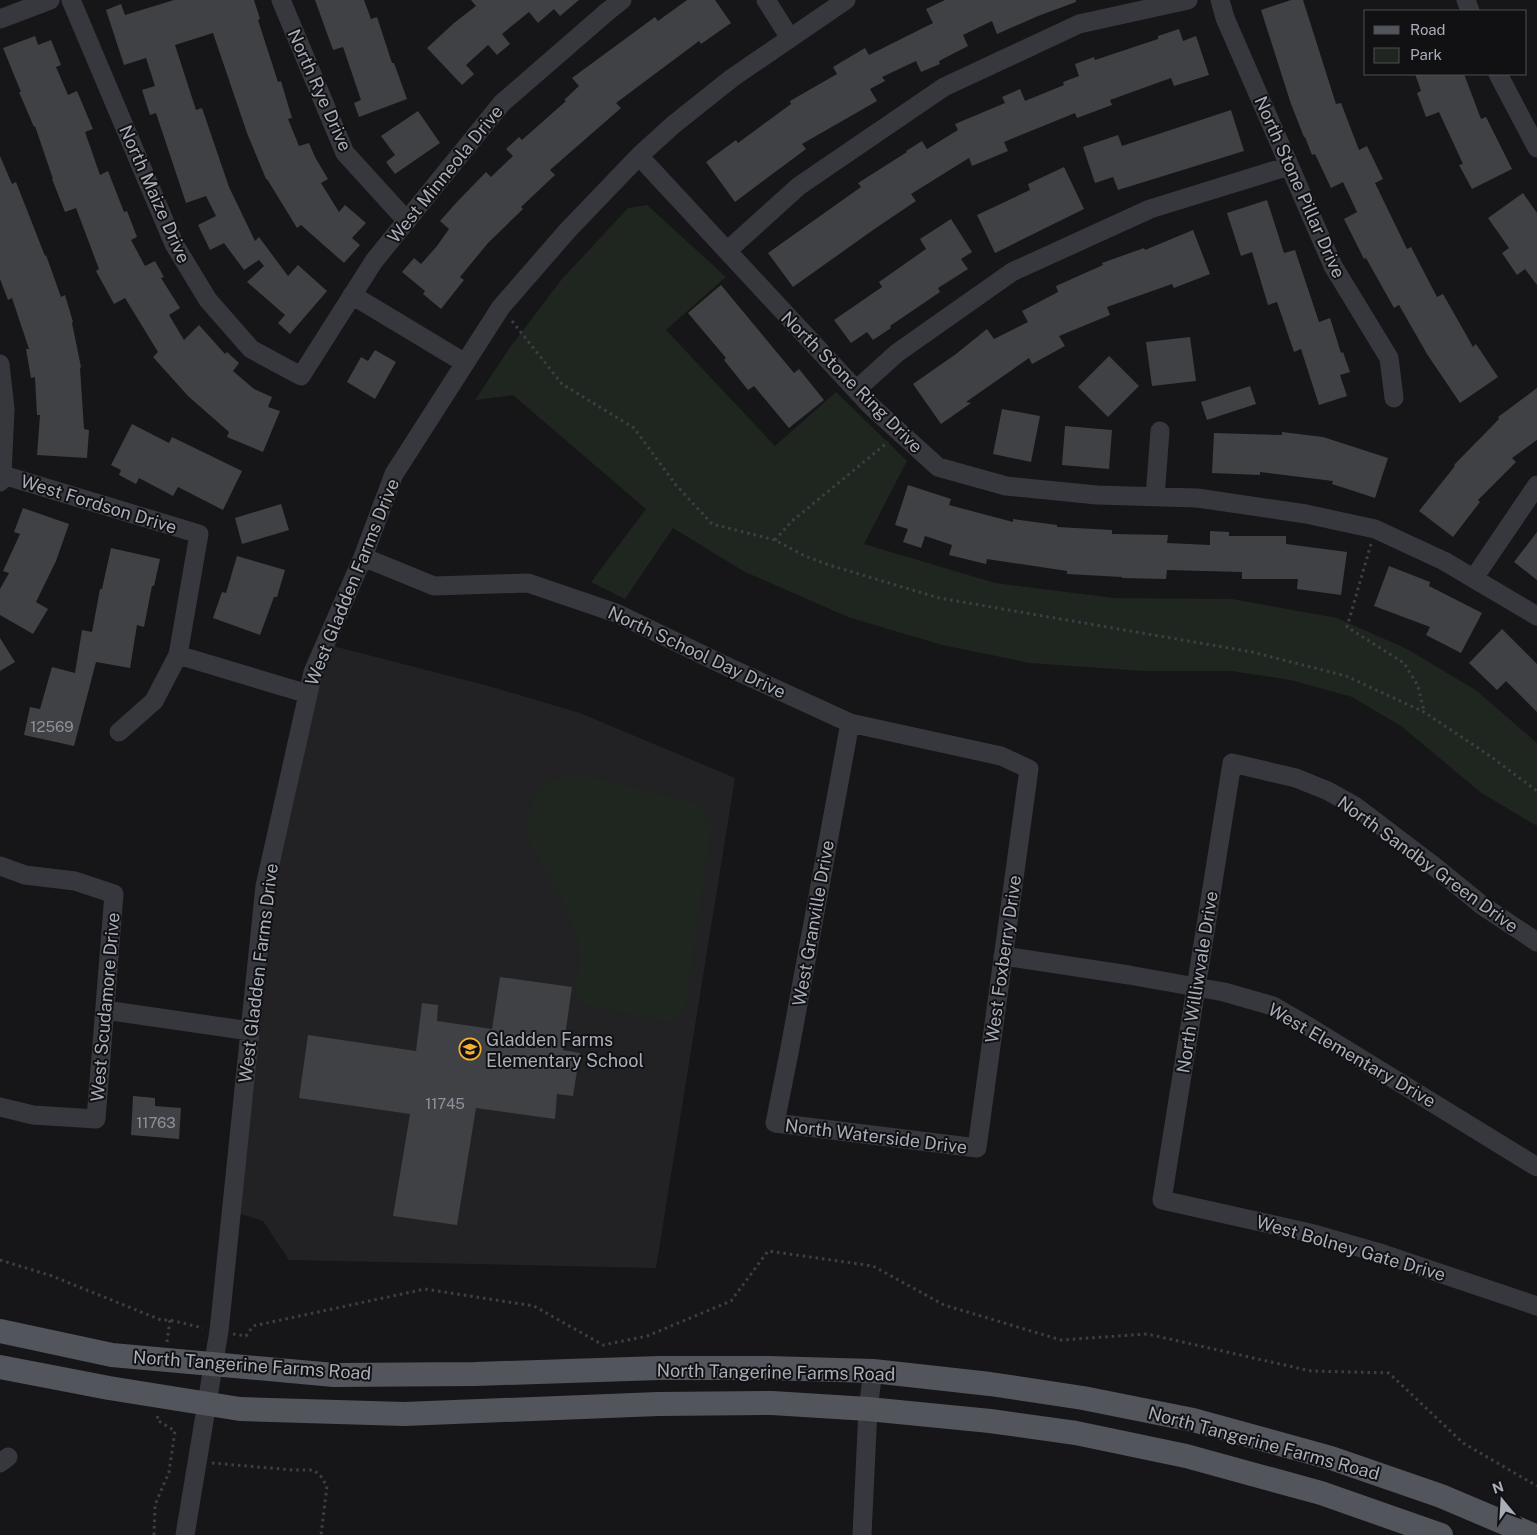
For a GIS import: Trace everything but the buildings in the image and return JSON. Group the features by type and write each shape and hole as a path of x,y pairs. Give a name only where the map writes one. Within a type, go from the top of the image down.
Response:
{"main road":[{"name":"North Tangerine Farms Road","path":"0,1332 112,1355 334,1376 660,1368 748,1368 873,1371 990,1384 1083,1398 1192,1420 1331,1458 1441,1496 1533,1535"},
{"name":"North Tangerine Farms Road","path":"0,1367 109,1388 240,1408 404,1414 667,1404 772,1403 990,1421 1076,1433 1186,1456 1320,1493 1441,1535"}],"street":[{"path":"0,19 50,0"},
{"name":"North Maize Drive","path":"70,0 174,244 208,300 251,349 301,376"},
{"name":"North Rye Drive","path":"281,0 345,153 407,221"},
{"path":"766,0 790,38"},
{"name":"West Gladden Farms Drive","path":"185,1535 219,1331 265,886 313,672 363,557 394,474 501,307 568,230 638,156 732,78 846,0"},
{"path":"727,251 799,186 944,87 1079,24 1188,0"},
{"name":"North Stone Pillar Drive","path":"1220,0 1225,18 1333,266 1389,358 1394,398"},
{"name":"West Minneola Drive","path":"301,376 374,261 502,104 610,4"},
{"path":"1499,75 1537,148"},
{"name":"North Stone Ring Drive","path":"638,156 856,390 938,467 1006,486 1097,496 1197,498 1306,514 1375,529 1444,561 1537,616"},
{"path":"856,390 897,353 1012,272 1150,208 1289,166"},
{"path":"352,295 465,363"},
{"path":"0,364 5,409 1,477"},
{"path":"1155,497 1160,431"},
{"name":"West Fordson Drive","path":"1,477 199,534 178,655"},
{"path":"1474,578 1537,485"},
{"name":"North School Day Drive","path":"363,557 434,586 528,583 616,613 728,667 850,722 1001,756 1029,769"},
{"path":"119,732 154,702 178,655 308,694"},
{"name":"West Granville Drive","path":"775,1123 850,722"},
{"name":"North Sandby Green Drive","path":"1232,763 1296,778 1328,791 1355,806 1483,906 1537,942"},
{"name":"North Williwvale Drive","path":"1162,1200 1232,763"},
{"name":"West Foxberry Drive","path":"977,1148 1029,769"},
{"name":"West Scudamore Drive","path":"0,866 26,875 75,881 114,894 96,1119 33,1115 0,1107"},
{"name":"West Elementary Drive","path":"1003,956 1224,992 1273,1006 1537,1168"},
{"path":"104,1010 250,1031"},
{"name":"North Waterside Drive","path":"775,1123 977,1148"},
{"name":"West Bolney Gate Drive","path":"1162,1200 1310,1233 1383,1254 1537,1306"},
{"path":"862,1535 868,1410 873,1371"}],"path":[{"path":"501,307 562,384 634,428 676,485 712,524 775,540 805,556 829,565 939,598 1252,652 1346,676 1424,712 1490,756 1537,791"},
{"path":"775,540 791,522 900,432"},
{"path":"1375,529 1347,627 1404,664 1418,686 1424,712"},
{"path":"0,1260 52,1276 161,1320 170,1320 246,1336 253,1326 425,1289 534,1306 603,1345 647,1336 732,1301 768,1251 873,1266 944,1305 1061,1340 1147,1334 1311,1371 1389,1374 1463,1443 1537,1486"},
{"path":"154,1535 155,1506 169,1472 175,1431 157,1420"},
{"path":"197,1461 293,1470 313,1470 320,1474 327,1486 321,1535"}],"shaded area":[{"name":"Gladden Farms Elementary School","path":"325,644 485,685 580,713 735,778 656,1268 289,1260 263,1221 231,1211 265,886"}],"green space":[{"path":"647,205 726,277 666,330 775,446 836,392 907,461 864,544 995,583 1114,598 1232,599 1337,618 1407,649 1477,691 1537,743 1537,826 1480,792 1401,726 1352,697 1291,680 1231,671 1143,671 1030,663 942,645 848,617 743,571 673,528 625,599 591,582 646,509 513,395 475,400 511,346 562,279 628,208"},
{"path":"578,774 698,803 711,825 685,1012 668,1022 586,1006 577,999 575,983 581,959 577,937 564,904 528,840 527,814 536,792 549,781"}],"place":[{"name":"Gladden Farms Elementary School","path":"470,1049"}]}
